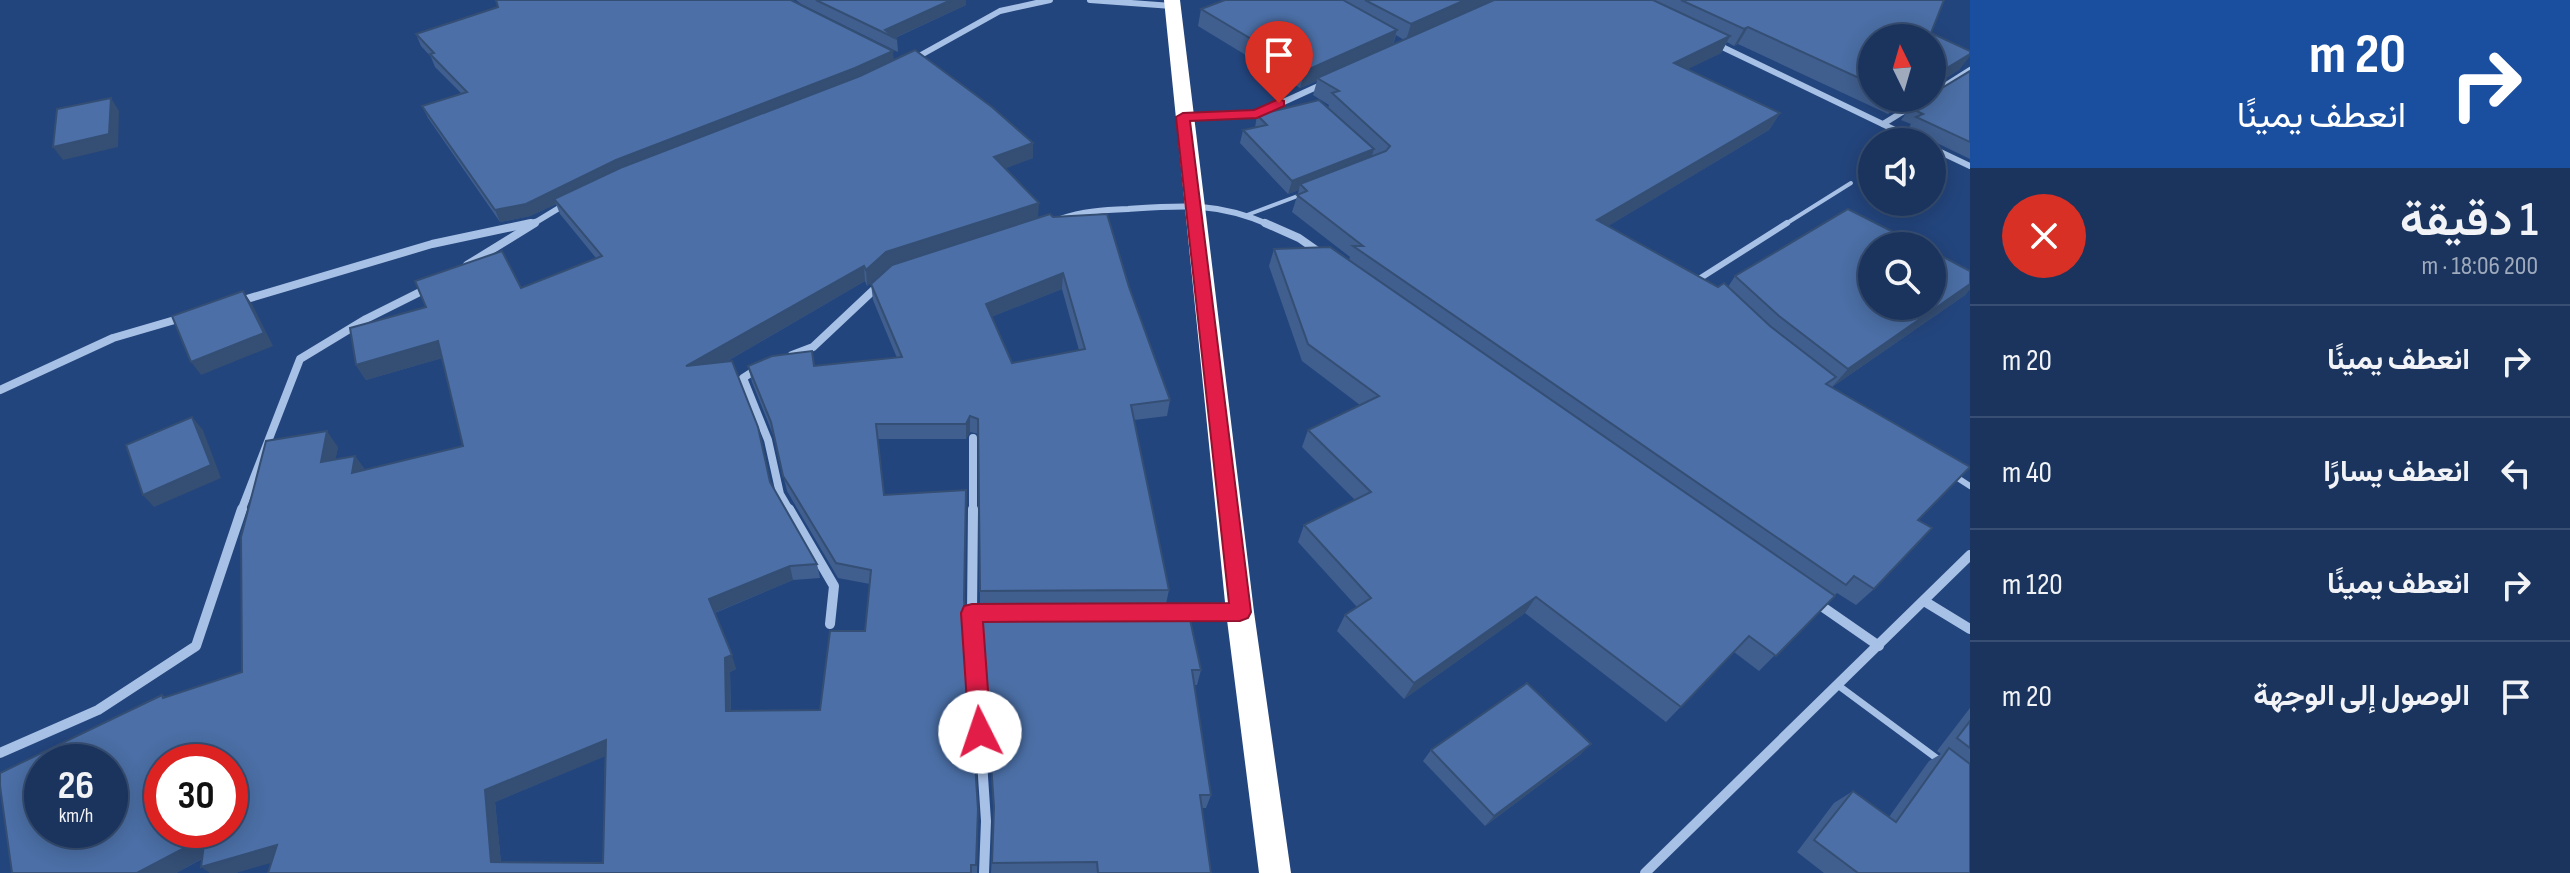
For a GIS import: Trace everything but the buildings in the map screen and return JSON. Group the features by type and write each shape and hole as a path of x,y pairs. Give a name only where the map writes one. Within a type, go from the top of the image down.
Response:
{"highway":[{"path":"1172,3 1240,612 1275,873"}],"street":[{"path":"908,63 1000,11 1050,0"},
{"path":"1090,0 1172,3"},
{"path":"1711,41 1891,128"},
{"path":"1946,85 1970,70"},
{"path":"1183,117 1257,114 1327,82"},
{"path":"1883,124 1902,112"},
{"path":"1946,155 1970,166"},
{"path":"453,273 541,221 550,212 579,199"},
{"path":"1052,221 1081,212 1194,204 1247,215 1299,238 1325,256"},
{"path":"235,302 432,244 541,221"},
{"path":"785,358 813,347 890,274"},
{"path":"0,753 98,710 196,646 232,534 300,359 366,319 441,281"},
{"path":"0,390 113,338 189,315"},
{"path":"772,363 743,378 768,440 780,494 834,586 830,624"},
{"path":"973,438 972,613 986,821 984,873"},
{"path":"1653,870 1970,555"},
{"path":"1815,601 1879,646"},
{"path":"1924,601 1970,629"},
{"path":"1161,612 1240,612"},
{"path":"972,613 1003,613"}],"lane":[{"path":"1301,93 1313,104"},
{"path":"1708,289 1699,279 1851,183"},
{"path":"1247,215 1306,193"},
{"path":"1945,470 1970,486"},
{"path":"1839,686 1946,766"}],"route":[{"path":"980,732 972,613 1240,612 1183,117 1257,114 1279,103"}]}
